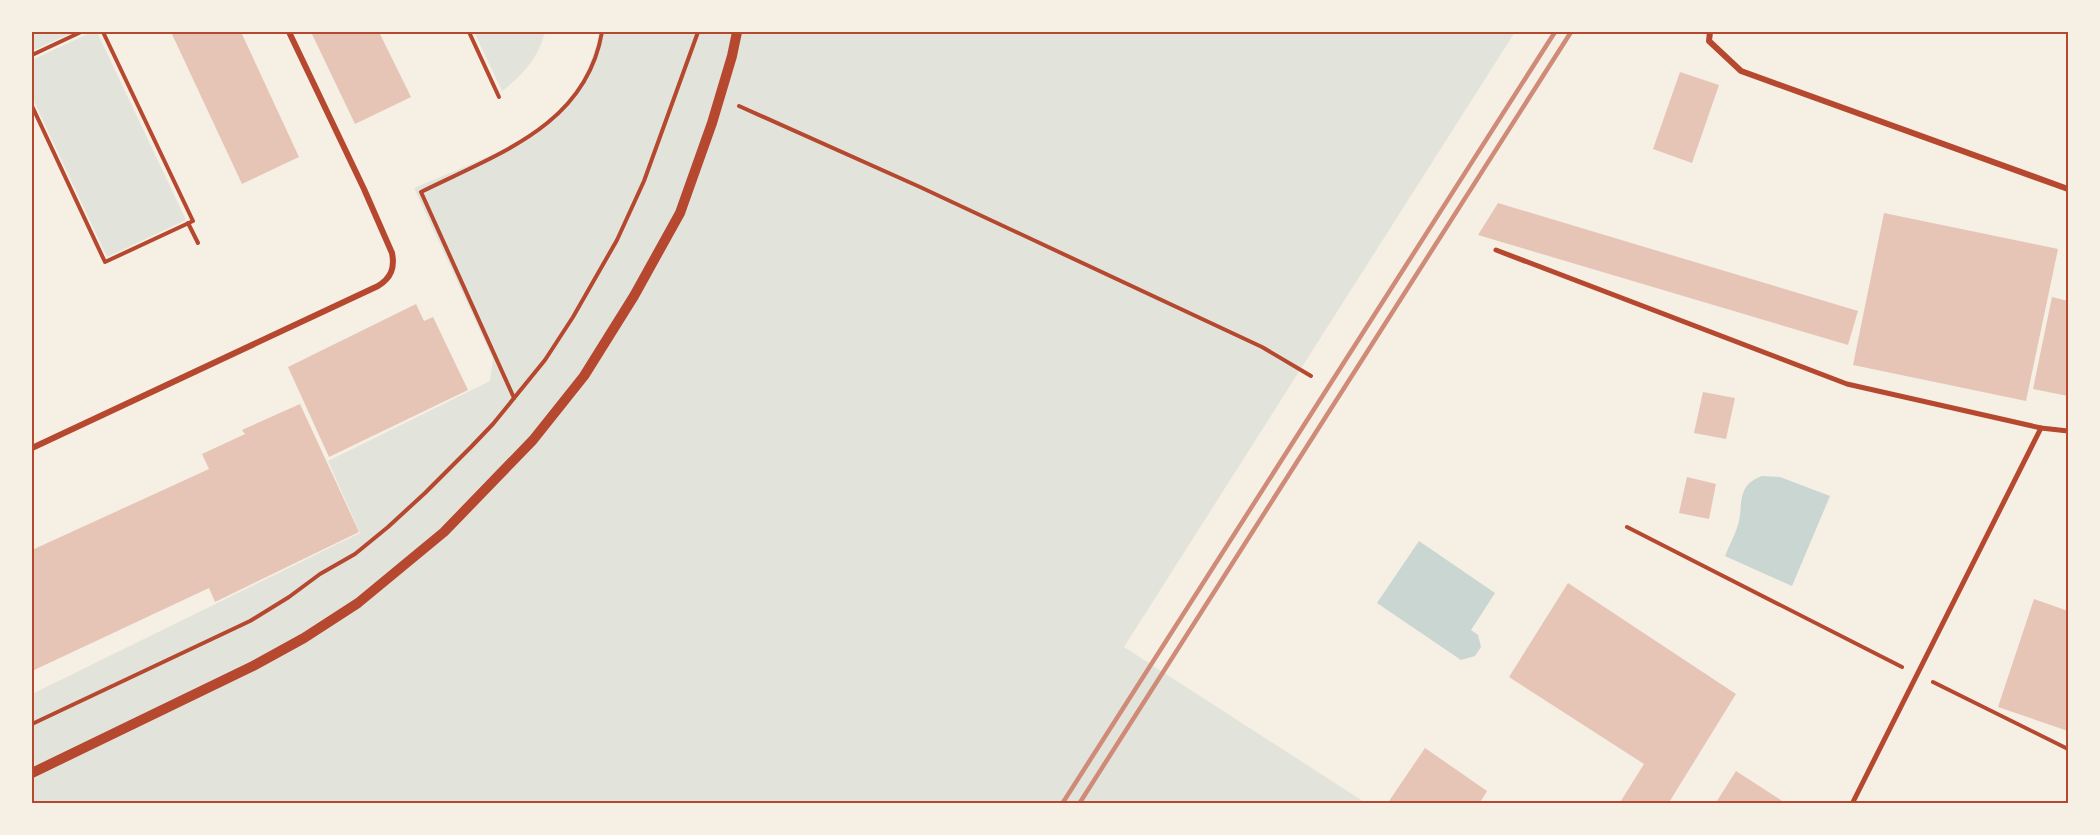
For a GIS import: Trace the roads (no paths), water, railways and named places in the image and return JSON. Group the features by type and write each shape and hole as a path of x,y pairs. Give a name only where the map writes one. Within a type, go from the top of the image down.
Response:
{"street":[{"path":"32,448 387,281 394,262 392,253 289,32"},
{"path":"32,773 243,672 304,638 358,603 444,532 533,440 584,376 634,296 680,213 718,101 737,32"},
{"path":"1710,32 1709,40 1741,71 2068,189"},
{"path":"1496,250 1846,384 2042,428 2068,431"},
{"path":"1852,804 2042,428"}],"railway":[{"path":"1062,804 1555,32"},
{"path":"1079,804 1571,32"}]}
